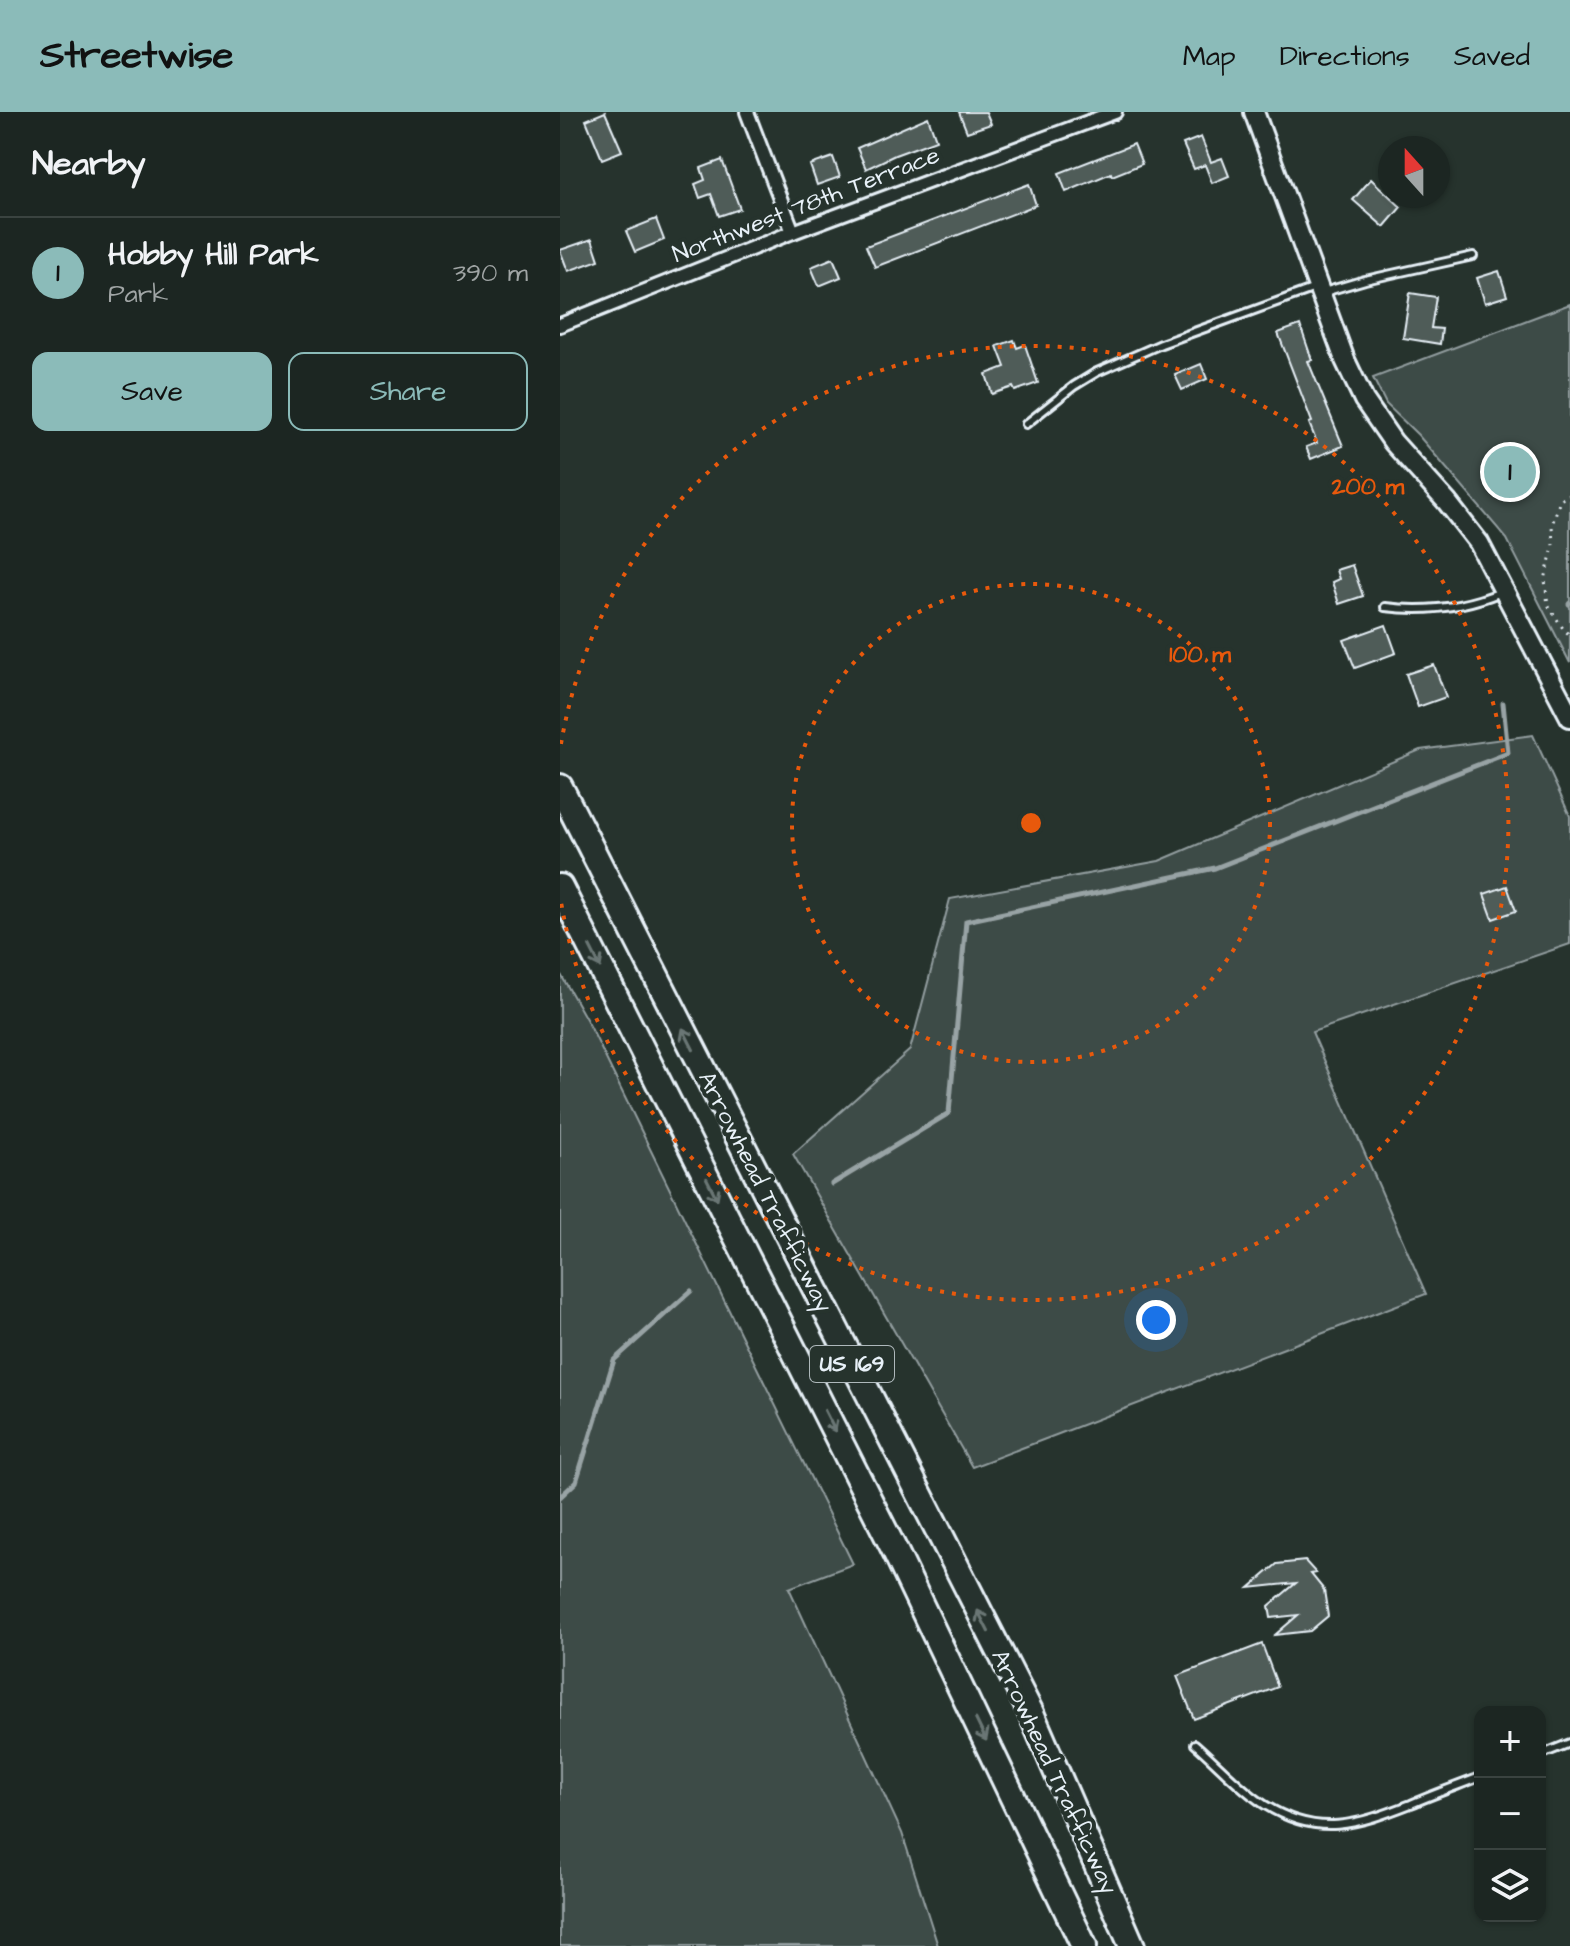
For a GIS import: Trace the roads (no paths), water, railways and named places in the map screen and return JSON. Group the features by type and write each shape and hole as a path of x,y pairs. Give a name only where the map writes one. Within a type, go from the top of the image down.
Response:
{"highway":[{"name":"Arrowhead Trafficway","path":"560,787 1031,1713 1132,1946"},
{"name":"Arrowhead Trafficway","path":"560,887 896,1553 1084,1946"}],"street":[{"path":"747,112 793,232"},
{"name":"Northwest 78th Terrace","path":"560,325 793,232 1115,112"},
{"path":"1254,112 1345,360 1364,400 1393,442 1479,543 1570,717"}],"lane":[{"path":"1026,424 1097,372 1161,344 1320,290 1473,256"},
{"path":"1385,607 1416,611 1438,609 1479,601 1504,591"},
{"path":"1546,1753 1570,1743"},
{"path":"1195,1744 1263,1804 1297,1821 1321,1826 1344,1826 1367,1821 1477,1778"}],"waterway":[{"path":"832,1184 949,1113 966,921 1215,868 1508,753 1503,703"},
{"path":"560,1497 576,1482 614,1360 691,1291"}],"place":[{"name":"Hobby Hill Park","path":"1510,472"}]}
